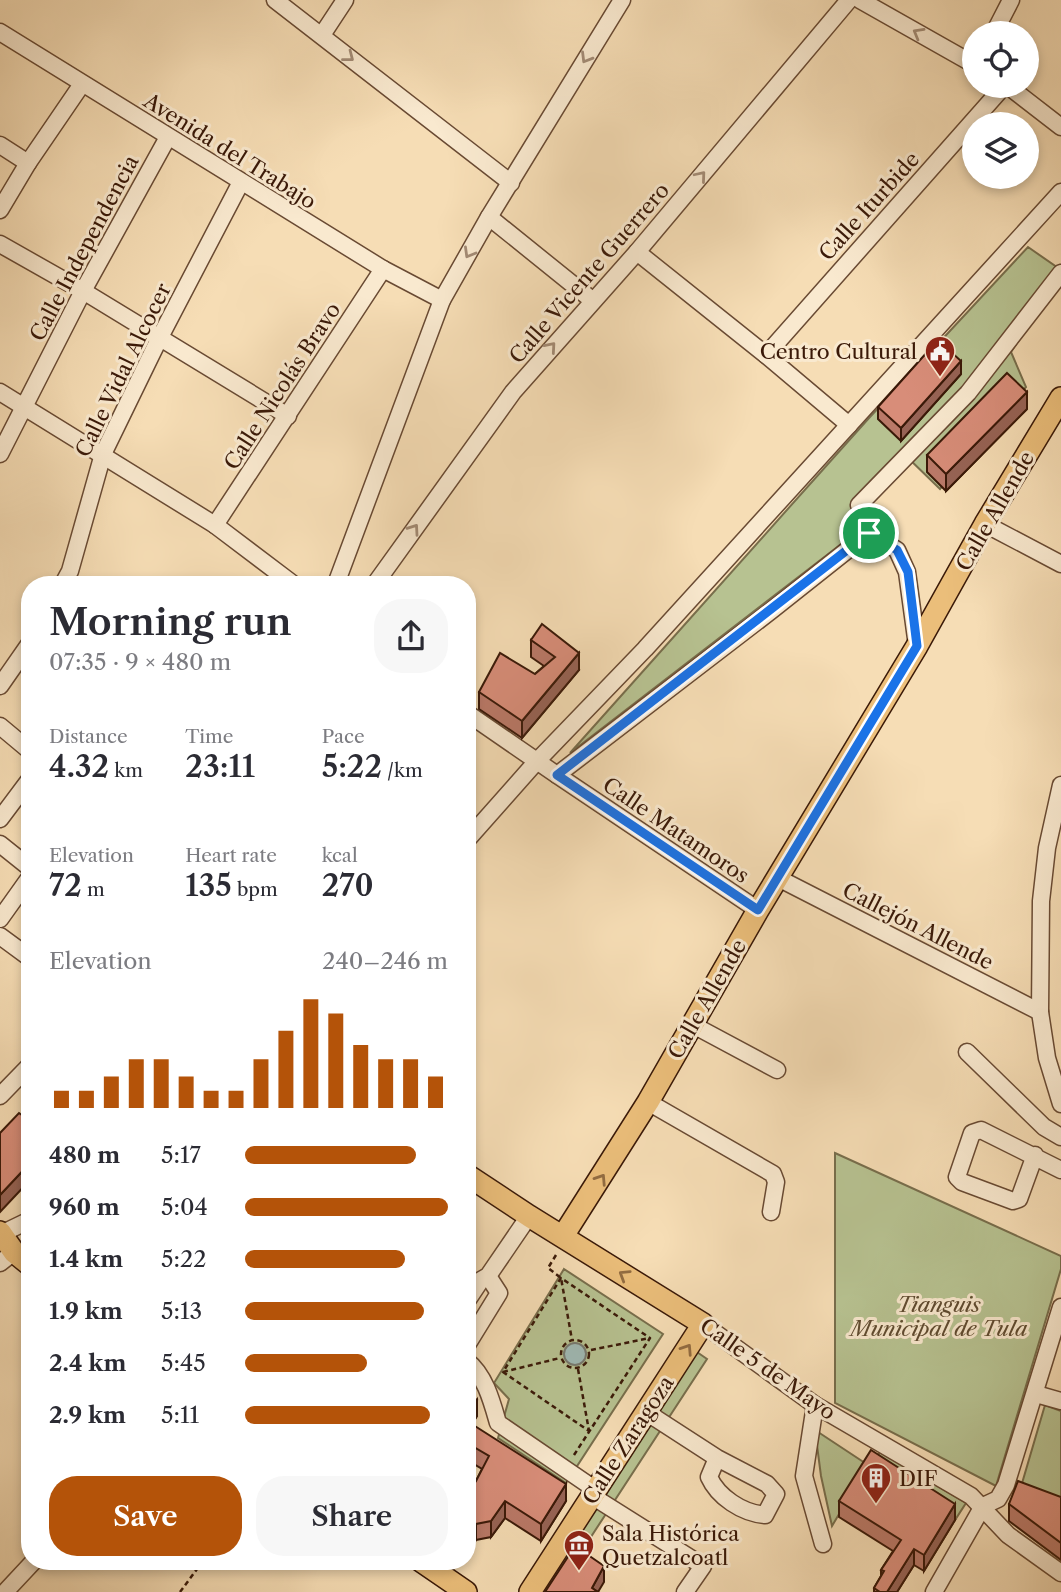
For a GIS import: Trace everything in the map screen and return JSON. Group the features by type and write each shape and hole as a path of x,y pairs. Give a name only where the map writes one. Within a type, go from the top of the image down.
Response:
{"main road":[{"name":"Calle Allende","path":"563,1236 648,1102 758,910 917,646 985,524 1061,399"},
{"name":"Calle 5 de Mayo","path":"476,1181 703,1324"},
{"path":"1,1233 15,1260"},
{"name":"Calle Zaragoza","path":"530,1592 703,1324"},
{"path":"434,1570 466,1592"}],"street":[{"path":"275,0 511,183"},
{"path":"322,35 345,0"},
{"path":"339,576 442,300 489,217 622,0"},
{"name":"Calle Vicente Guerrero","path":"381,576 513,392 637,252 849,0"},
{"path":"860,0 962,58"},
{"path":"1000,21 1011,0"},
{"name":"Avenida del Trabajo","path":"0,32 383,269 442,300"},
{"path":"0,210 28,163 82,84"},
{"name":"Calle Iturbide","path":"766,355 995,98"},
{"path":"1022,98 1061,127"},
{"name":"Calle Independencia","path":"0,454 83,291 168,137"},
{"path":"0,145 28,163"},
{"name":"Calle Vidal Alcocer","path":"67,576 103,454 241,182"},
{"path":"476,830 537,761 645,649 1061,192"},
{"path":"489,217 593,299"},
{"path":"0,244 83,291 288,416"},
{"path":"637,252 849,425"},
{"name":"Calle Nicolás Bravo","path":"215,524 383,269"},
{"path":"917,646 908,572 897,550 869,533 859,505 968,393 1061,273"},
{"path":"0,392 215,524 283,576"},
{"path":"985,524 1061,564"},
{"path":"557,775 869,533"},
{"path":"0,686 21,656"},
{"name":"Calle Matamoros","path":"476,719 758,910"},
{"path":"0,726 21,744"},
{"path":"1061,785 1047,848 1041,901 1040,1012 1047,1058 1061,1101"},
{"path":"0,819 21,791"},
{"path":"0,845 21,862"},
{"name":"Callejón Allende","path":"778,878 1040,1012"},
{"path":"0,919 21,890"},
{"path":"0,936 21,951"},
{"path":"693,1025 777,1069"},
{"path":"967,1052 1044,1127 1061,1137"},
{"path":"0,1096 21,1074"},
{"path":"648,1102 773,1174 776,1182 771,1212"},
{"path":"1035,1156 1019,1199 1013,1201 962,1182 957,1177 972,1133 981,1130 1035,1156 1061,1170"},
{"path":"476,1288 488,1276 529,1216"},
{"path":"1,1233 21,1224"},
{"path":"476,1330 499,1293 488,1276"},
{"path":"934,1592 983,1506 998,1499 1006,1485 1036,1394 1057,1341 1061,1307"},
{"name":"Calle 5 de Mayo","path":"703,1324 815,1405 971,1496 1008,1535 1061,1573"},
{"path":"476,1369 491,1398 498,1423 594,1493 703,1566 685,1592"},
{"path":"1036,1394 1061,1401"},
{"path":"815,1405 804,1476 823,1544"},
{"path":"646,1412 717,1458"},
{"path":"5,1592 26,1570"}],"path":[{"path":"548,1268 650,1338"},
{"path":"561,1278 572,1339"},
{"path":"503,1372 561,1278"},
{"path":"590,1350 650,1338"},
{"path":"574,1455 650,1338"},
{"path":"572,1339 582,1342 590,1350"},
{"path":"572,1339 561,1347 560,1358 567,1366 578,1369"},
{"path":"578,1369 587,1360 590,1350"},
{"path":"503,1372 560,1358"},
{"path":"578,1369 589,1431"},
{"path":"503,1372 589,1431"},
{"path":"180,1592 196,1570"}],"green space":[{"path":"1028,247 1061,270 1061,277 1011,352 1026,387 940,489 904,454 854,505 862,528 570,753 869,418"},
{"name":"Tianguis Municipal de Tula","path":"835,1153 1061,1256 1061,1269 996,1486 835,1403"},
{"path":"564,1269 663,1334 566,1483 498,1438 509,1399 494,1383"},
{"path":"694,1350 707,1359 555,1592 535,1592"},
{"path":"1045,1405 1061,1411 1061,1515 1018,1497"},
{"path":"815,1430 868,1465 832,1526 821,1476"},
{"path":"880,1452 966,1503 955,1520 871,1466"}],"water":[{"path":"575,1343 583,1346 586,1354 583,1362 575,1365 567,1362 564,1354 567,1346"}],"building":[{"path":"938,340 961,361 901,428 878,407"},
{"path":"1007,373 1027,392 946,474 927,455"},
{"path":"542,624 579,653 522,721 479,692 500,653 535,674 555,657 531,640"},
{"path":"19,1113 21,1114 21,1173 0,1195 0,1133"},
{"path":"476,1427 566,1484 541,1524 505,1501 491,1521 476,1524 476,1481 489,1456 476,1448"},
{"path":"871,1450 955,1504 924,1555 914,1549 887,1592 874,1588 884,1571 881,1570 901,1540 839,1501"},
{"path":"1018,1481 1061,1497 1061,1543 1009,1504"},
{"path":"575,1546 604,1566 592,1588 598,1592 545,1592"}],"place":[{"name":"Centro Cultural","path":"940,378"},
{"name":"DIF","path":"876,1505"},
{"name":"Sala Histórica Quetzalcoatl","path":"579,1572"}],"route":[{"path":"869,533 897,550 908,572 917,646 758,910 557,775 869,533"}]}
